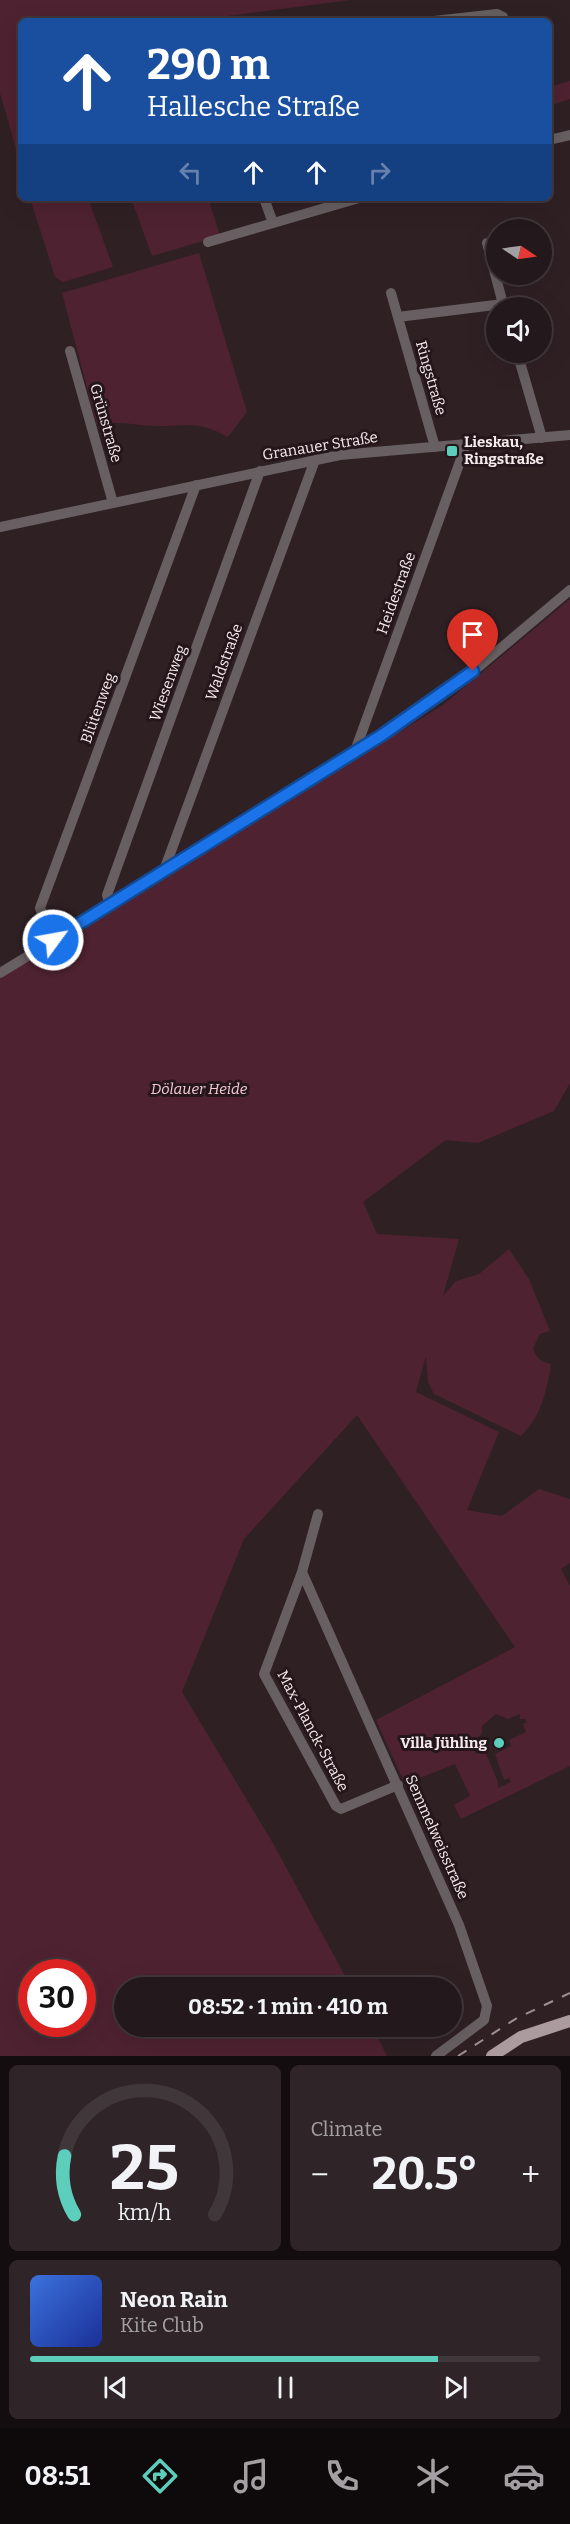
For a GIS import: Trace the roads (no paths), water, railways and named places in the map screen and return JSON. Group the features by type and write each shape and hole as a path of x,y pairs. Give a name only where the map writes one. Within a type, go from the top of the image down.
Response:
{"main road":[{"path":"492,2056 522,2037 570,2021"}],"street":[{"path":"461,18 497,14 503,18"},
{"path":"552,139 570,135"},
{"path":"265,201 273,223"},
{"path":"208,242 337,201"},
{"name":"Ringstraße","path":"391,292 435,447"},
{"path":"398,317 486,307"},
{"name":"Grünstraße","path":"70,351 113,503"},
{"path":"520,363 542,438"},
{"name":"Granauer Straße","path":"0,527 315,460 570,435"},
{"name":"Heidestraße","path":"355,751 466,445"},
{"name":"Waldstraße","path":"162,874 315,460"},
{"name":"Wiesenweg","path":"110,905 107,895 260,471"},
{"name":"Blütenweg","path":"53,940 40,908 196,485"},
{"path":"0,973 162,874 457,685 570,590"},
{"path":"302,1572 318,1514"},
{"name":"Max-Planck-Straße","path":"302,1572 264,1674 336,1806 342,1809 355,1805 398,1785"},
{"name":"Semmelweisstraße","path":"302,1572 459,1925 487,2006 484,2020 436,2056"}],"railway":[{"path":"458,2056 517,2018 570,1993"}],"place":[{"name":"Lieskau, Ringstraße","path":"452,451"},
{"name":"Villa Jühling","path":"499,1743"}],"park label":[{"name":"Dölauer Heide","path":"199,1089"}]}
